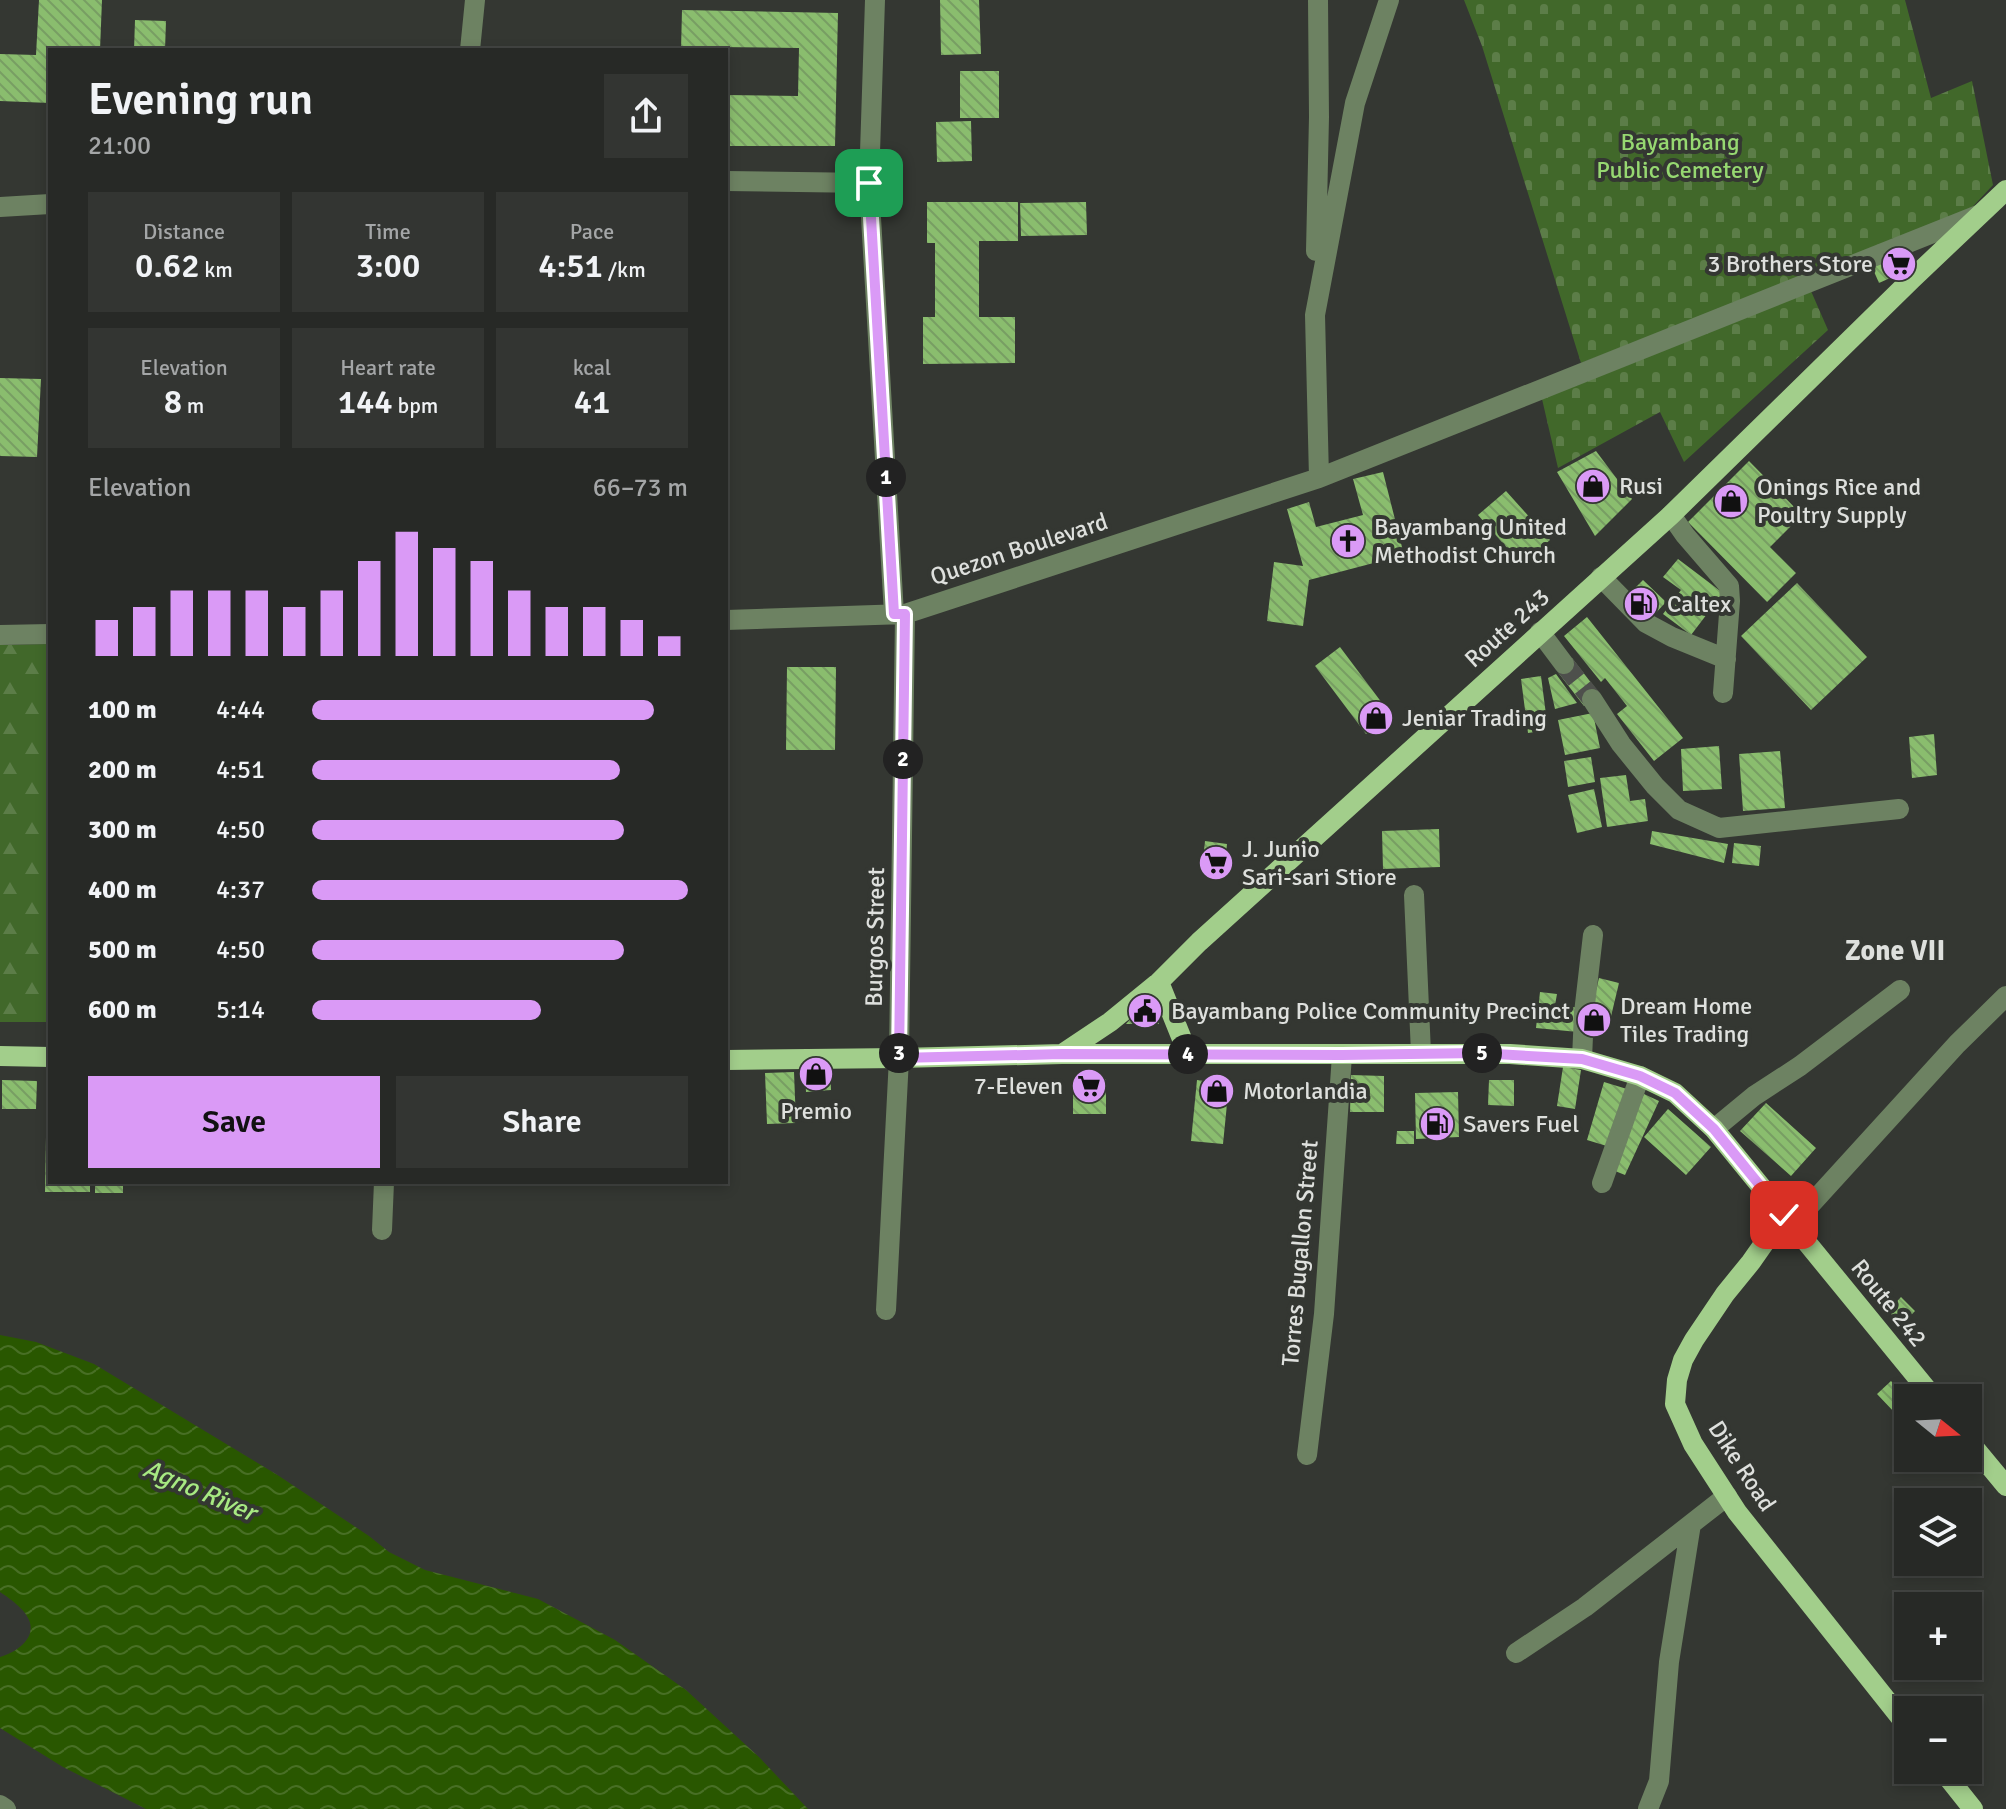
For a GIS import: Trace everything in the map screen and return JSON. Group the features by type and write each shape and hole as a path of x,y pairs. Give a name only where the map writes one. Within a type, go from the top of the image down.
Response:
{"main road":[{"name":"Route 243","path":"1062,1054 1110,1022 1159,982 1199,942 1671,515 2006,190"},
{"path":"1159,982 1188,1054"},
{"name":"Route 242","path":"728,1060 1062,1054 1421,1053 1582,1059 1640,1076 1675,1093 1714,1129 1923,1384"},
{"path":"0,1056 48,1057"},
{"name":"Dike Road","path":"1788,1220 1694,1340 1677,1380 1675,1404 1693,1444 1737,1512 1894,1709"},
{"path":"1982,1457 2006,1486"},
{"path":"1953,1784 1973,1809"}],"street":[{"path":"470,48 475,0"},
{"name":"Burgos Street","path":"875,0 869,183 900,614 899,1058 886,1310"},
{"path":"1318,0 1315,315 1319,478"},
{"path":"1315,315 1355,103 1389,0"},
{"path":"728,181 869,183"},
{"path":"0,207 48,204"},
{"name":"Quezon Boulevard","path":"728,620 900,614 1319,478 1981,214"},
{"path":"1671,515 1729,586 1723,693"},
{"path":"1601,577 1646,623 1726,659"},
{"path":"1540,632 1564,664"},
{"path":"0,635 48,634"},
{"path":"1592,699 1621,744 1655,786 1679,810 1719,828 1899,809"},
{"path":"1414,895 1421,1053"},
{"path":"1582,1059 1593,935"},
{"path":"1714,1129 1754,1096 1800,1066 1900,990"},
{"path":"1788,1220 2006,996"},
{"name":"Torres Bugallon Street","path":"1307,1455 1324,1314 1342,1055"},
{"path":"1602,1183 1640,1076"},
{"path":"382,1230 384,1184"},
{"path":"1516,1653 1585,1607 1727,1496"},
{"path":"1648,1809 1659,1781 1669,1662 1691,1524"},
{"path":"0,1805 6,1809"}],"green space":[{"name":"Bayambang Public Cemetery","path":"1464,0 1905,0 1931,98 1972,81 1993,185 1963,217 1581,363 1482,46"},
{"path":"1811,291 1828,330 1684,462 1660,412 1558,468 1542,399"},
{"path":"48,644 48,1022 0,1022 0,645"}],"water":[{"name":"Agno River","path":"0,1335 36,1342 94,1364 279,1476 389,1552 425,1570 538,1599 615,1640 686,1690 760,1758 808,1809 146,1809 63,1767 0,1728 0,1657 23,1644 31,1627 24,1612 0,1592"}],"building":[{"path":"39,0 102,0 100,48 48,48 48,103 0,101 0,54 36,55"},
{"path":"940,0 979,0 981,54 941,55"},
{"path":"682,10 838,13 835,146 728,146 728,95 798,96 799,48 681,48"},
{"path":"135,20 166,21 165,48 134,48"},
{"path":"960,71 999,71 999,118 960,118"},
{"path":"971,121 972,161 937,162 936,122"},
{"path":"927,202 1018,202 1018,241 979,241 979,317 1015,317 1015,363 923,364 923,317 935,317 935,243 927,243"},
{"path":"1086,202 1087,235 1021,236 1020,203"},
{"path":"1902,254 1908,270 1879,283 1872,267"},
{"path":"0,378 41,379 37,457 0,456"},
{"name":"Rusi","path":"1596,451 1632,499 1595,536 1557,472"},
{"path":"1749,461 1802,515 1770,547 1796,573 1767,602 1688,522"},
{"name":"Bayambang United Methodist Church","path":"1383,472 1404,555 1309,580 1303,626 1267,621 1274,562 1303,566 1287,509 1309,502 1316,527 1363,515 1353,479"},
{"path":"1506,491 1550,540 1522,565 1478,515"},
{"path":"1678,559 1723,593 1691,635 1663,614 1681,590 1663,577"},
{"path":"1643,580 1666,602 1652,617 1629,594"},
{"path":"1797,583 1867,657 1811,710 1741,636"},
{"path":"1587,617 1683,738 1654,761 1617,714 1627,706 1605,678 1601,682 1564,636"},
{"path":"1340,647 1391,715 1366,734 1315,666"},
{"path":"1572,658 1599,693 1584,706 1557,671"},
{"path":"787,667 836,667 835,750 786,750"},
{"path":"1556,674 1577,703 1555,709 1548,678"},
{"path":"1541,676 1548,730 1528,733 1521,679"},
{"path":"1593,713 1600,748 1565,755 1558,720"},
{"path":"1934,734 1937,775 1912,778 1909,737"},
{"path":"1719,746 1722,789 1683,791 1681,749"},
{"path":"1780,751 1785,808 1743,811 1739,754"},
{"path":"1591,757 1595,782 1568,787 1564,761"},
{"path":"1626,775 1630,801 1645,799 1648,821 1607,827 1600,778"},
{"path":"1594,789 1602,827 1577,833 1568,795"},
{"path":"1439,829 1440,867 1383,869 1382,831"},
{"path":"1652,831 1728,844 1724,863 1650,844"},
{"path":"1205,841 1227,844 1224,872 1202,870"},
{"path":"1734,843 1761,846 1759,866 1732,863"},
{"path":"1599,978 1619,983 1608,1029 1588,1024"},
{"path":"1540,992 1557,994 1555,1005 1581,1008 1578,1032 1536,1028"},
{"name":"Bayambang Police Community Precinct","path":"1148,998 1159,1024 1126,1024"},
{"path":"1563,1067 1581,1070 1575,1109 1557,1106"},
{"path":"830,1069 831,1090 806,1092 805,1071"},
{"path":"794,1072 796,1123 767,1124 765,1073"},
{"path":"1351,1075 1384,1076 1384,1112 1350,1112"},
{"path":"1073,1079 1106,1079 1106,1114 1073,1114"},
{"path":"2,1080 37,1081 36,1109 2,1109"},
{"path":"1197,1080 1229,1084 1223,1144 1191,1141"},
{"path":"1489,1080 1514,1080 1514,1106 1488,1105"},
{"path":"48,1082 48,1184 90,1184 90,1192 45,1192"},
{"path":"1604,1082 1627,1089 1610,1147 1587,1140"},
{"name":"Savers Fuel","path":"1458,1092 1459,1137 1416,1139 1415,1093"},
{"path":"1644,1094 1659,1101 1625,1175 1610,1169"},
{"path":"1766,1103 1816,1148 1791,1176 1740,1131"},
{"path":"1668,1109 1711,1147 1686,1175 1644,1137"},
{"path":"1397,1131 1414,1131 1414,1144 1396,1144"},
{"path":"95,1184 123,1184 123,1193 95,1193"},
{"path":"1901,1297 1915,1311 1902,1325 1888,1311"},
{"path":"1891,1381 1894,1384 1894,1412 1877,1394"}],"tunnel":[{"path":"1564,664 1592,699"}],"place":[{"name":"3 Brothers Store","path":"1899,264"},
{"name":"Rusi","path":"1593,486"},
{"name":"Onings Rice and Poultry Supply","path":"1731,501"},
{"name":"Bayambang United Methodist Church","path":"1348,541"},
{"name":"Caltex","path":"1641,604"},
{"name":"Jeniar Trading","path":"1376,718"},
{"name":"J. Junio Sari-sari Stiore","path":"1216,863"},
{"name":"Bayambang Police Community Precinct","path":"1145,1011"},
{"name":"Dream Home Tiles Trading","path":"1594,1020"},
{"name":"Premio","path":"816,1074"},
{"name":"7-Eleven","path":"1089,1086"},
{"name":"Motorlandia","path":"1217,1091"},
{"name":"Savers Fuel","path":"1437,1124"}],"district":[{"name":"Zone VII","path":"1895,950"}],"route":[{"path":"869,183 894,614 905,614 899,1058 1062,1054 1478,1053 1582,1059 1640,1076 1675,1093 1714,1129 1784,1215"}]}
